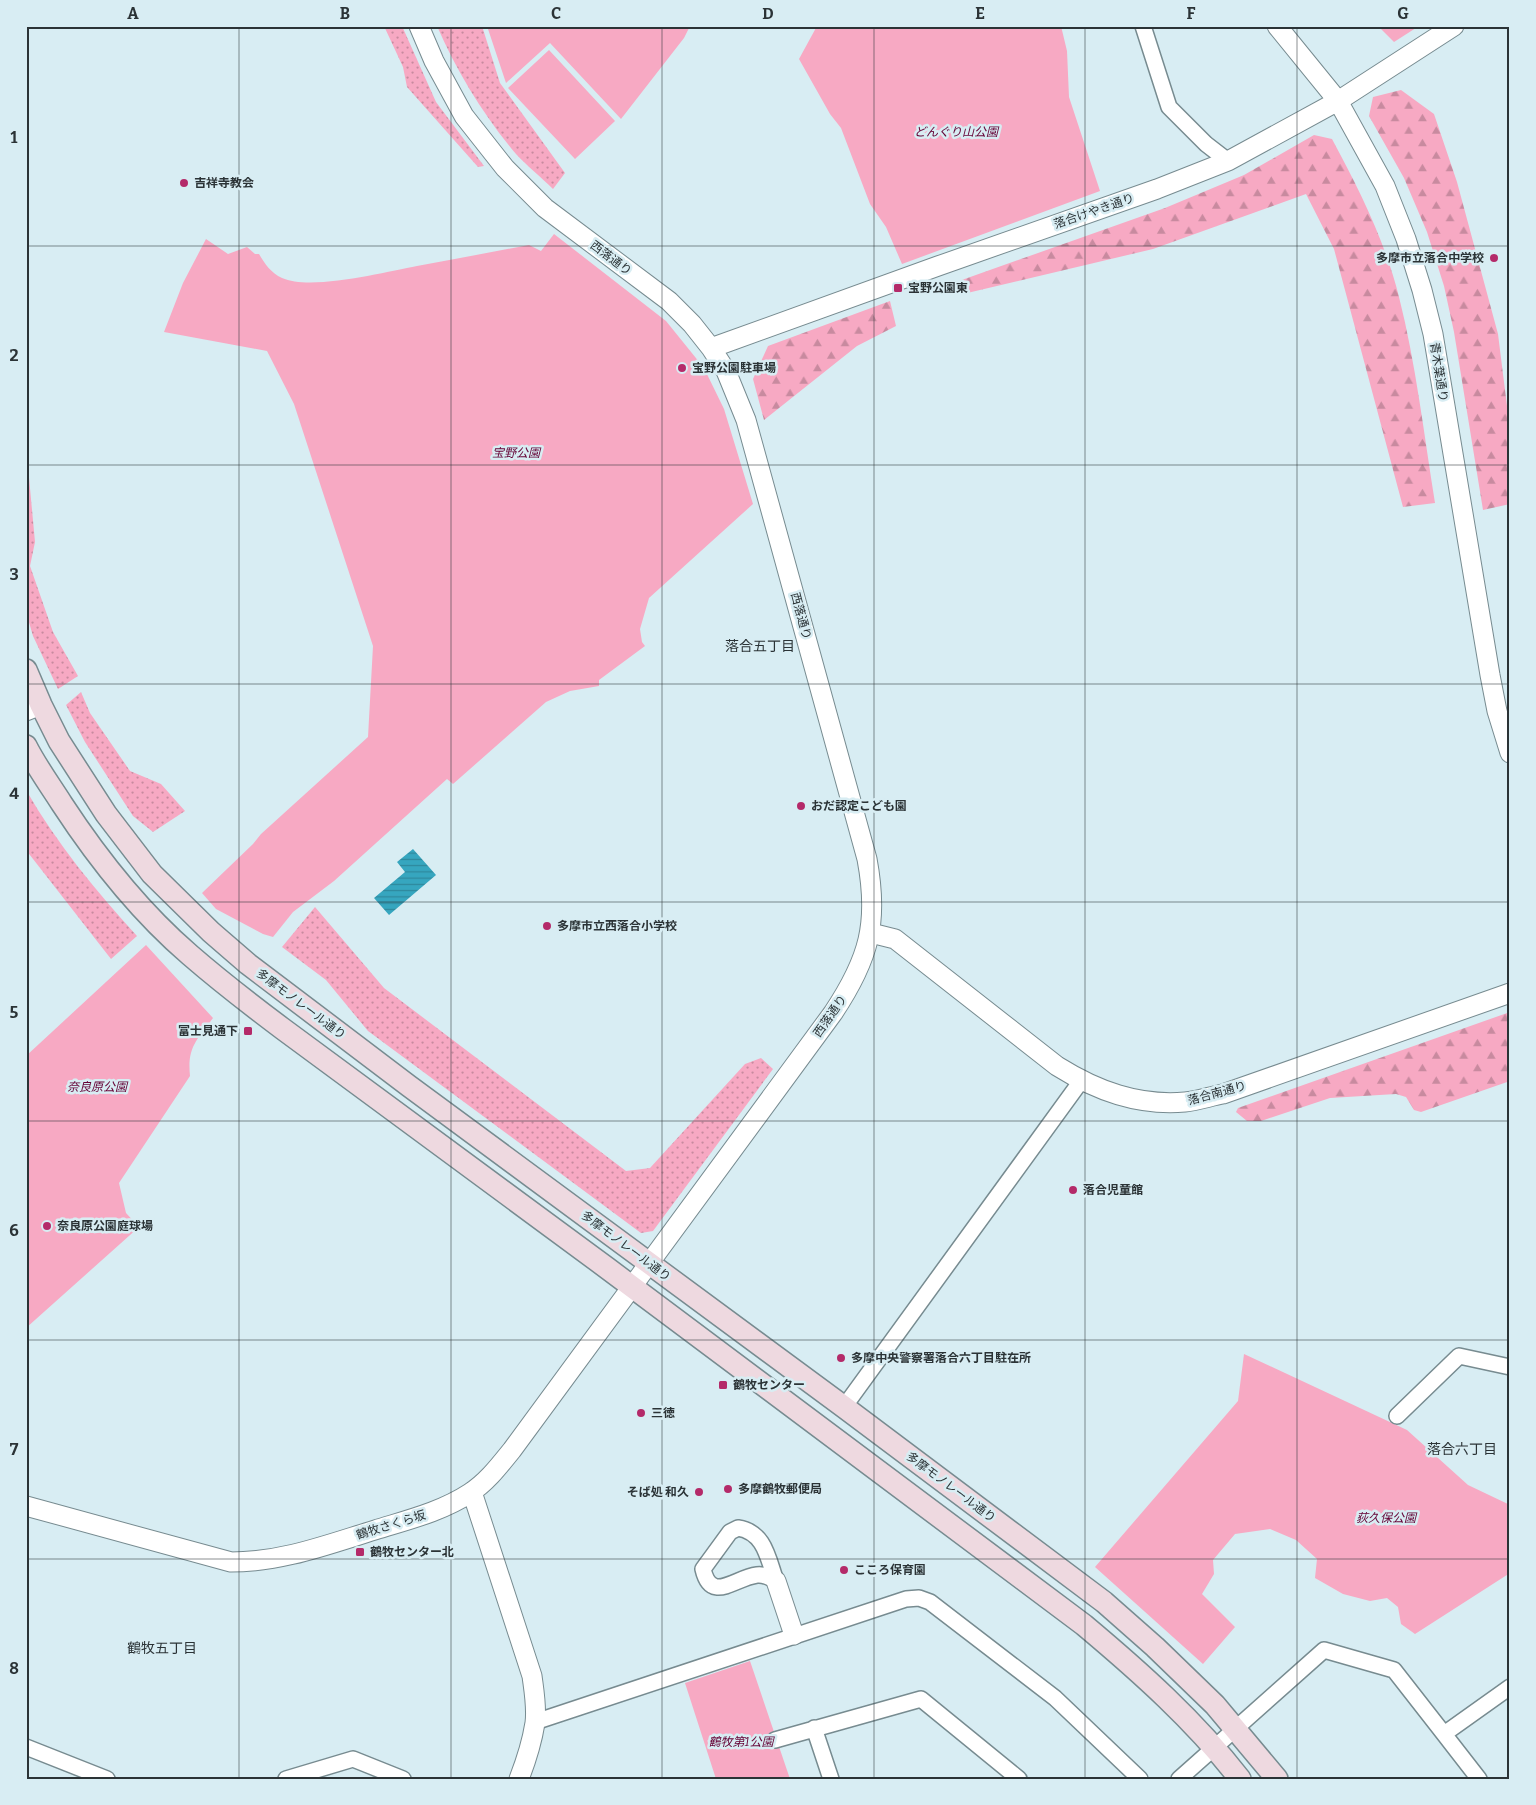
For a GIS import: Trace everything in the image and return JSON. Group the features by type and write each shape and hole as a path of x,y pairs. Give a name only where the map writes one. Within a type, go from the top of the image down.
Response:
{"main road":[{"name":"多摩モノレール通り","path":"26,670 34,708 68,755 106,814 152,874 211,932 248,964 409,1086 844,1407 1104,1602 1155,1647 1236,1729 1277,1779"},
{"path":"26,746 38,768 80,832 128,894 189,954 230,989 1084,1625 1135,1668 1193,1725 1240,1779"}],"street":[{"name":"西落通り","path":"419,26 434,61 464,116 506,168 545,208 669,301 712,348 726,371 746,420 865,849 872,884 873,911 871,933 859,968 844,997 649,1263"},
{"path":"1143,26 1169,107 1206,144 1228,160"},
{"name":"青木葉通り","path":"1277,26 1338,101 1385,186 1406,238 1433,334 1490,675 1497,711 1510,753"},
{"name":"落合けやき通り","path":"712,348 1156,189 1228,160 1338,101 1454,26"},
{"name":"落合南通り","path":"871,933 894,939 1057,1066 1081,1081 1118,1095 1151,1103 1187,1102 1223,1094 1510,993"},
{"path":"844,1407 1081,1081"},
{"name":"鶴牧さくら坂","path":"26,1506 231,1562 255,1562 286,1557 428,1514 472,1492 494,1473 649,1263"},
{"path":"1397,1416 1459,1356 1510,1367"},
{"path":"472,1492 532,1676 535,1722 528,1756 519,1779"},
{"path":"768,1558 762,1570 756,1575 717,1588 710,1586 703,1569 730,1532 738,1528 746,1530 762,1541 768,1558 794,1635"},
{"path":"756,1575 767,1576 776,1582"},
{"path":"535,1722 794,1635 906,1599 919,1598 930,1602 1055,1698 1140,1779"},
{"path":"1180,1779 1324,1650 1394,1670 1479,1779"},
{"path":"1444,1734 1510,1687"},
{"path":"775,1740 921,1699 1012,1777"},
{"path":"814,1728 831,1779"},
{"path":"26,1747 107,1779"},
{"path":"286,1779 353,1759 403,1779"}],"green space":[{"path":"384,26 402,26 436,102 484,166 478,167 407,87 403,67"},
{"path":"437,26 482,26 500,83 565,173 553,189 516,154 482,109 462,77"},
{"path":"487,26 690,26 684,38 621,119 550,43 506,83"},
{"name":"どんぐり山公園","path":"817,26 1061,26 1067,51 1069,97 1100,191 902,264 886,227 870,204 841,128 830,114 799,59"},
{"path":"1378,26 1419,26 1394,42"},
{"path":"549,50 615,121 575,159 508,88"},
{"path":"1401,90 1434,114 1457,182 1498,334 1510,430 1510,504 1483,510 1454,332 1444,286 1427,232 1404,178 1369,116 1373,97"},
{"path":"1314,135 1332,139 1379,236 1393,276 1410,348 1435,503 1403,507 1334,249 1306,194 1153,249 963,294 959,281 1165,208 1244,175"},
{"name":"宝野公園","path":"554,234 666,321 704,368 724,409 753,504 649,598 640,629 642,642 645,646 599,680 599,686 570,691 546,702 453,784 447,779 334,881 293,912 273,937 263,934 216,909 202,893 261,834 368,737 373,646 294,404 267,351 164,332 183,283 206,239 228,254 247,247 255,254 259,254 269,268 278,276 295,281 311,282 368,276 529,245 541,251"},
{"path":"890,301 896,326 857,346 764,420 753,379 768,346"},
{"path":"26,445 35,542 30,566 53,632 78,676 58,689 33,636 26,612"},
{"path":"81,692 90,713 130,771 161,784 185,811 153,832 133,816 85,742 66,705"},
{"path":"26,790 78,866 137,936 111,959 26,850"},
{"path":"315,907 384,988 626,1171 650,1168 745,1064 761,1058 773,1069 653,1231 641,1233 368,1031 326,980 282,947"},
{"name":"奈良原公園","path":"146,945 213,1018 194,1044 189,1066 190,1076 119,1183 126,1213 139,1227 26,1328 26,1056"},
{"path":"1510,1012 1510,1081 1421,1112 1414,1110 1406,1097 1396,1094 1330,1098 1261,1121 1247,1121 1236,1112 1238,1108"},
{"name":"荻久保公園","path":"1244,1354 1407,1430 1468,1485 1510,1505 1510,1573 1415,1634 1401,1624 1398,1607 1387,1598 1370,1601 1343,1594 1315,1578 1317,1559 1296,1540 1270,1529 1235,1534 1213,1560 1214,1574 1202,1594 1235,1627 1203,1664 1095,1567 1238,1401"},
{"name":"鶴牧第1公園","path":"750,1661 790,1779 716,1779 685,1683"}],"water":[{"path":"413,849 436,875 389,915 374,898 405,872 397,862"}],"place":[{"name":"吉祥寺教会","path":"184,183"},
{"name":"多摩市立落合中学校","path":"1494,258"},
{"name":"宝野公園東","path":"898,288"},
{"name":"宝野公園駐車場","path":"682,368"},
{"name":"おだ認定こども園","path":"801,806"},
{"name":"多摩市立西落合小学校","path":"547,926"},
{"name":"富士見通下","path":"248,1031"},
{"name":"落合児童館","path":"1073,1190"},
{"name":"奈良原公園庭球場","path":"47,1226"},
{"name":"多摩中央警察署落合六丁目駐在所","path":"841,1358"},
{"name":"鶴牧センター","path":"723,1385"},
{"name":"三徳","path":"641,1413"},
{"name":"多摩鶴牧郵便局","path":"728,1489"},
{"name":"そば処 和久","path":"699,1492"},
{"name":"鶴牧センター北","path":"360,1552"},
{"name":"こころ保育園","path":"844,1570"}],"district":[{"name":"落合五丁目","path":"760,646"},
{"name":"落合六丁目","path":"1462,1449"},
{"name":"鶴牧五丁目","path":"162,1648"}]}
